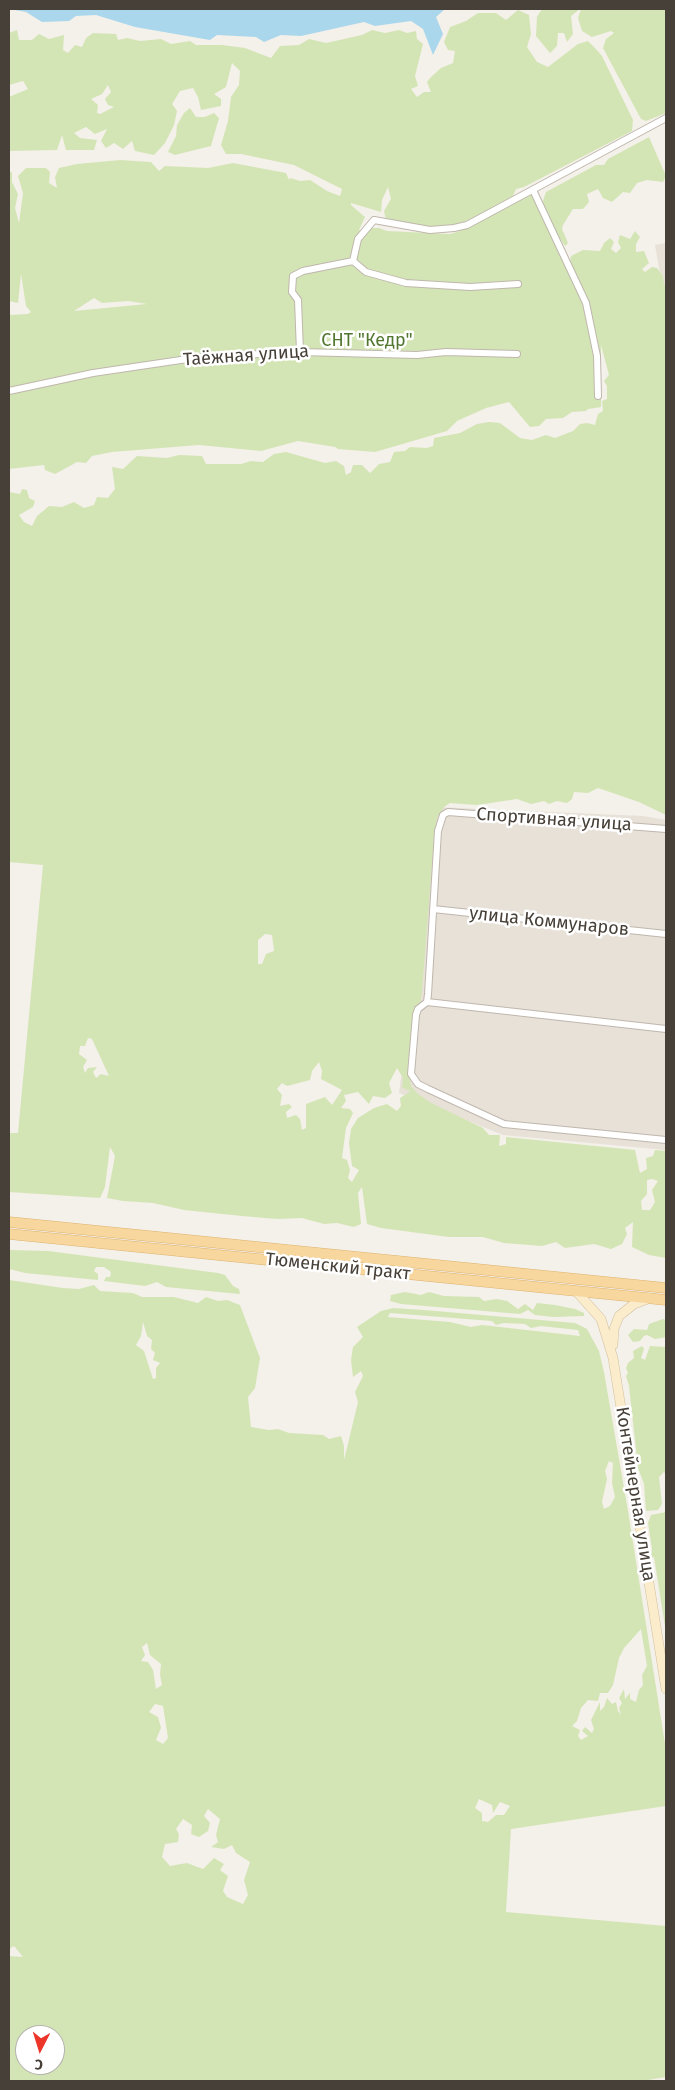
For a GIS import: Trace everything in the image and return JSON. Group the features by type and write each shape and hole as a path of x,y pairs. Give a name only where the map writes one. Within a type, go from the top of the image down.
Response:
{"main road":[{"name":"Тюменский тракт","path":"9,1222 666,1288"},
{"name":"Тюменский тракт","path":"9,1234 666,1300"}],"street":[{"path":"353,261 358,239 374,220 418,229 443,230 467,225 666,118"},
{"path":"536,188 540,205 586,303 598,356 598,396"},
{"path":"353,261 366,272 406,283 470,287 518,284"},
{"path":"300,352 301,335 298,300 292,292 293,276 303,271 353,261"},
{"name":"Таёжная улица","path":"9,391 93,373 168,362 300,352 416,355 446,352 517,354"},
{"name":"Спортивная улица","path":"433,909 438,831 443,815 448,812 666,830"},
{"path":"426,1002 433,909"},
{"name":"улица Коммунаров","path":"433,909 666,934"},
{"path":"666,1029 426,1002 418,1008 416,1015 410,1074 418,1084 504,1124 666,1140"},
{"name":"Контейнерная улица","path":"576,1291 601,1319 613,1358 666,1689"},
{"name":"Контейнерная улица","path":"613,1358 614,1328 619,1316 634,1304 650,1298"}],"shaded area":[{"path":"666,243 666,308 655,245"},
{"path":"436,807 643,816 666,820 666,1150 503,1135 399,1093"}],"green space":[{"path":"542,9 580,9 571,16 573,34 567,42 564,33 558,33 557,46 550,53 536,36 537,17"},
{"path":"581,9 666,9 666,113 646,121 641,119 603,48 606,39 614,33 611,31 592,37 582,31 578,18"},
{"name":"СНТ \"Кедр\"","path":"518,10 529,15 531,34 527,47 537,62 548,67 578,44 588,41 602,56 633,120 632,131 524,187 516,189 513,196 469,220 451,226 431,228 386,220 384,211 391,199 388,187 382,200 381,212 351,203 365,217 359,230 368,232 371,228 379,228 387,231 450,234 460,231 536,192 544,207 543,201 546,192 596,165 604,165 608,159 649,137 666,176 663,182 647,180 637,183 630,193 623,192 612,202 603,198 598,189 587,194 589,202 583,209 573,209 563,225 562,229 568,243 565,246 558,235 570,262 571,256 583,250 600,251 604,243 610,238 614,242 611,249 616,253 621,248 618,242 620,235 630,239 635,231 640,237 636,244 636,252 644,251 649,263 642,269 645,272 652,267 657,268 663,276 664,285 666,286 666,815 639,802 598,788 588,793 574,792 572,799 567,803 557,801 549,804 544,801 531,804 517,799 477,805 450,803 444,807 437,818 434,837 422,992 409,1073 411,1086 417,1093 431,1103 483,1128 489,1135 500,1135 499,1146 506,1144 506,1137 635,1150 640,1173 647,1169 646,1158 653,1156 655,1150 666,1151 666,1258 649,1255 632,1247 633,1222 625,1228 627,1234 622,1244 611,1249 594,1244 565,1248 556,1242 542,1246 504,1243 483,1237 449,1237 381,1228 367,1224 362,1187 358,1193 361,1224 354,1227 337,1223 324,1224 302,1218 277,1219 184,1210 153,1203 107,1198 115,1156 110,1147 105,1187 100,1198 9,1192 9,1133 18,1133 43,865 9,862 9,492 20,494 22,489 27,490 29,498 35,501 33,507 19,515 24,522 32,526 37,516 49,506 62,507 74,502 84,508 94,505 97,497 108,498 115,489 112,467 123,469 137,456 167,458 179,455 202,456 206,464 241,464 251,461 263,462 274,454 286,452 325,463 336,461 344,466 346,475 351,472 353,465 362,465 370,473 379,464 390,462 394,452 405,451 410,447 427,448 433,446 434,438 460,433 477,424 500,423 520,438 532,440 546,435 555,438 573,431 580,424 595,425 598,414 603,411 602,401 607,399 607,386 604,381 609,375 601,345 601,407 572,412 563,418 546,419 539,426 530,427 509,402 486,408 457,421 447,431 375,452 338,449 298,441 261,451 199,445 112,452 92,456 86,463 77,462 55,474 45,470 44,465 9,469 9,315 28,314 31,312 26,306 21,274 18,303 9,301 9,170 12,173 12,182 18,194 15,208 19,223 23,193 18,176 26,168 46,168 50,172 49,183 57,188 55,177 59,168 77,164 120,160 151,162 159,171 165,166 208,168 233,163 286,173 289,180 290,178 300,181 310,180 327,191 340,196 342,189 294,165 241,154 226,154 221,145 228,121 231,97 239,85 240,71 232,63 226,87 214,94 221,99 221,106 201,110 198,97 193,88 180,91 172,104 177,111 174,125 165,143 154,155 135,151 132,141 123,149 114,143 106,148 101,141 107,129 95,134 86,127 74,133 80,138 97,140 94,150 66,150 62,135 57,150 9,151 9,97 28,89 23,81 9,85 9,33 17,30 19,40 32,40 39,34 49,39 64,35 63,50 68,53 75,45 82,47 86,38 93,33 116,34 118,40 127,38 140,41 161,39 171,44 190,41 196,45 222,45 245,48 271,58 280,46 299,45 309,39 326,43 362,35 372,30 385,33 399,30 407,33 416,31 417,39 423,44 415,76 418,86 411,89 417,97 424,92 431,92 427,82 430,78 441,68 453,63 455,51 448,50 444,42 450,27 466,21 478,13 496,13 506,20","holes":["108,85 111,92 105,99 108,105 114,107 100,114 97,113 98,105 91,99 102,94","94,298 102,303 128,301 147,304 74,311","265,934 272,935 274,951 266,954 262,964 258,964 258,940","88,1038 92,1039 109,1076 101,1074 96,1078 93,1072 97,1067 88,1068 85,1073 83,1067 87,1060 79,1054 80,1046 85,1046","319,1062 322,1071 321,1079 342,1090 332,1105 325,1097 306,1104 306,1128 302,1130 300,1119 296,1115 287,1118 286,1112 292,1107 289,1104 280,1106 282,1095 277,1089 282,1083 287,1086 310,1080 312,1071","397,1068 403,1078 402,1088 411,1091 400,1098 401,1106 397,1111 387,1104 374,1108 358,1118 351,1129 349,1143 352,1166 359,1170 352,1182 348,1178 350,1170 347,1160 342,1158 346,1128 353,1113 350,1109 341,1108 346,1101 344,1095 358,1092 369,1104 373,1096 385,1098 392,1093 389,1083","647,1180 658,1181 652,1190 655,1202 650,1210 642,1210 641,1201 647,1194"]},
{"path":"190,108 196,117 205,117 214,113 219,118 211,146 175,155 168,152 176,136 177,125 184,113"},
{"path":"9,1250 48,1251 218,1273 225,1275 233,1286 239,1289 240,1294 166,1287 157,1282 145,1286 104,1281 106,1277 110,1277 111,1272 104,1267 96,1267 94,1271 98,1274 98,1280 25,1273 9,1269"},
{"path":"9,1280 79,1289 94,1285 100,1291 133,1293 142,1297 174,1297 198,1303 206,1297 218,1301 227,1300 240,1305 260,1358 255,1388 248,1397 251,1427 269,1430 278,1429 289,1433 323,1435 329,1439 341,1436 344,1446 344,1460 358,1402 355,1392 363,1376 361,1371 353,1377 351,1360 353,1347 363,1337 357,1327 381,1311 393,1308 575,1323 587,1329 599,1351 604,1372 628,1511 666,1750 666,1806 511,1829 506,1912 666,1926 666,2077 642,2081 9,2081 9,1956 23,1957 14,1946 9,1949","holes":["390,1313 492,1321 496,1325 504,1323 525,1324 531,1328 541,1326 578,1330 580,1336 482,1325 471,1327 450,1322 388,1317","143,1322 147,1336 152,1340 151,1349 155,1353 153,1360 160,1363 156,1368 156,1378 153,1379 144,1351 136,1345 141,1336","609,1461 613,1463 612,1483 615,1497 610,1506 604,1509 602,1502 607,1479 605,1471","641,1629 647,1666 642,1675 643,1685 639,1690 636,1702 630,1699 630,1693 625,1699 624,1689 619,1698 622,1703 619,1708 621,1715 616,1702 612,1704 607,1698 604,1707 600,1711 600,1702 591,1720 594,1729 592,1733 585,1727 582,1731 588,1736 581,1740 578,1736 580,1730 572,1726 577,1721 581,1708 588,1700 598,1701 600,1693 608,1693 613,1685 619,1658 624,1648","147,1643 150,1655 161,1664 160,1675 162,1685 156,1689 153,1670 148,1662 141,1661 145,1655 142,1647","155,1704 163,1706 168,1738 163,1744 156,1740 161,1728 158,1717 149,1712","479,1799 492,1805 493,1813 500,1802 510,1806 504,1815 496,1815 488,1822 482,1821 482,1813 475,1808","208,1809 220,1819 216,1835 218,1842 211,1847 224,1849 232,1845 236,1853 250,1862 244,1880 248,1895 243,1904 227,1897 223,1891 228,1876 220,1870 224,1864 214,1858 203,1869 187,1863 170,1866 162,1857 165,1844 178,1842 179,1834 176,1829 183,1819 192,1825 191,1834 199,1837 208,1831 210,1823 204,1816"]},
{"path":"405,1292 421,1295 429,1292 444,1296 479,1297 484,1301 497,1299 507,1301 518,1309 525,1304 533,1310 537,1303 555,1305 575,1309 584,1313 584,1316 553,1317 535,1315 528,1310 520,1314 401,1304 390,1301 391,1295"},
{"path":"663,1319 666,1320 666,1337 655,1339 647,1335 640,1341 633,1342 628,1335 634,1329 647,1330 649,1324"},
{"path":"642,1346 644,1349 641,1358 645,1360 650,1346 666,1347 666,1475 664,1472 659,1477 662,1504 658,1510 646,1511 644,1484 638,1468 629,1386 626,1376 628,1373 626,1368 628,1363 634,1358 633,1351"},
{"path":"666,1512 666,1633 654,1557 650,1559 652,1549 648,1523 651,1515"}],"water":[{"path":"9,9 445,9 436,17 443,34 433,55 423,29 411,21 375,26 364,22 301,36 281,35 264,42 256,37 217,35 210,40 135,27 96,15 76,16 69,21 42,22 26,12"}]}
